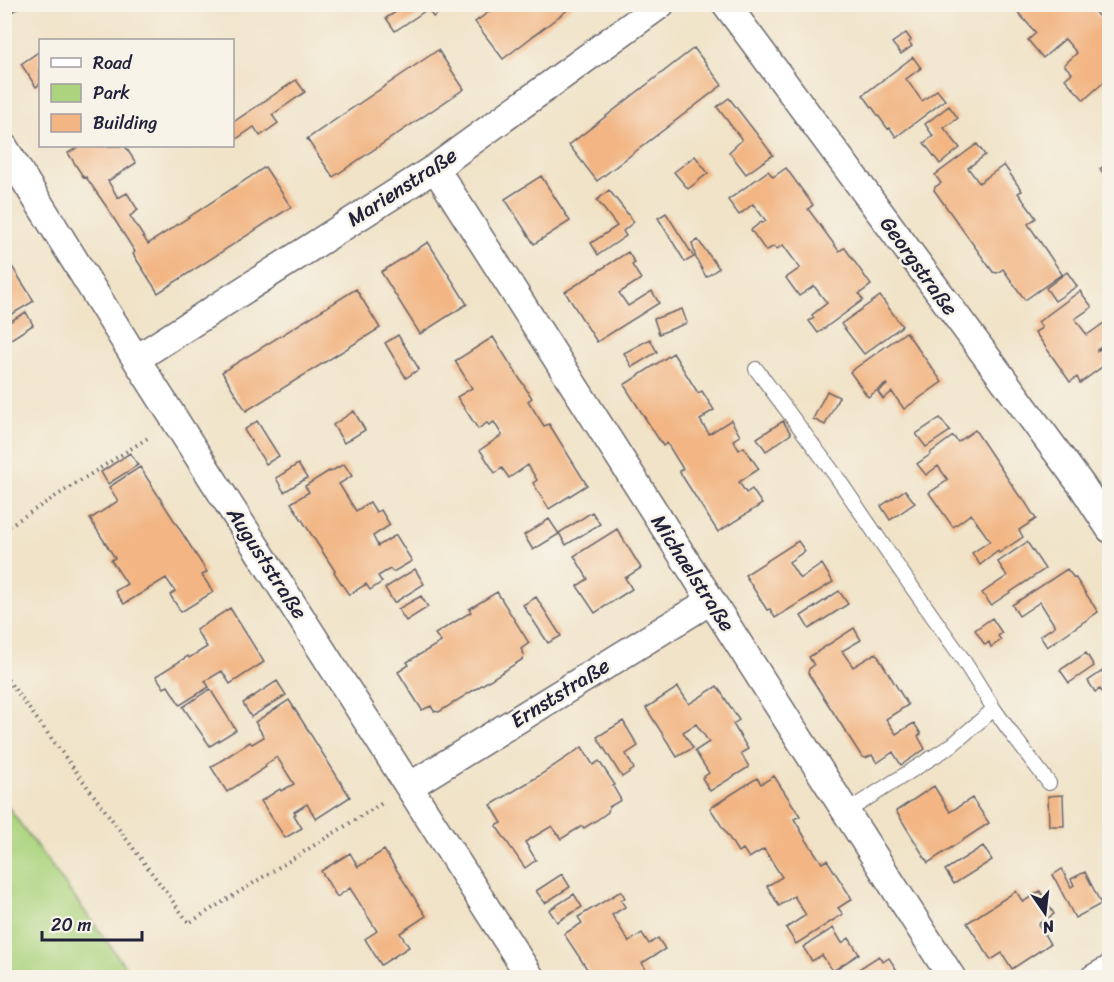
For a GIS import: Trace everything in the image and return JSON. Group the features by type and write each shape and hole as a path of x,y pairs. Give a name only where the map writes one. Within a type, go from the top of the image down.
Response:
{"street":[{"name":"Marienstraße","path":"136,359 435,168 661,4"},
{"name":"Georgstraße","path":"726,4 1082,486 1110,529"},
{"name":"Auguststraße","path":"4,147 136,359 531,978"},
{"name":"Michaelstraße","path":"435,168 952,978"},
{"name":"Ernststraße","path":"410,786 710,601"},
{"path":"1094,978 1110,969"}],"lane":[{"path":"756,369 836,477 962,658 994,709 1049,783"},
{"path":"846,812 952,745 994,709"}],"path":[{"path":"4,529 176,420"},
{"path":"4,675 189,923 410,786"}],"green space":[{"path":"5,803 133,977 5,977"}],"building":[{"path":"4,4 24,4 4,17"},
{"path":"1020,4 1088,4 1106,25 1110,23 1110,90 1104,84 1107,79 1084,100 1065,79 1072,73 1064,65 1077,53 1065,39 1043,58 1028,40 1036,33 1015,9"},
{"path":"407,5 452,5 433,17 428,9 395,31 386,18"},
{"path":"499,5 574,5 503,59 475,22"},
{"path":"906,33 912,46 901,54 892,43"},
{"path":"694,48 722,85 597,181 569,145"},
{"path":"438,50 464,89 333,177 307,139"},
{"path":"39,52 39,85 36,87 21,64"},
{"path":"913,57 921,68 906,79 922,101 937,90 945,100 896,137 863,95"},
{"path":"296,80 305,92 272,115 278,123 260,136 254,127 234,141 234,122"},
{"path":"729,98 773,155 746,174 729,152 742,140 717,107"},
{"path":"949,106 958,118 944,128 960,148 940,164 924,143 933,136 925,124"},
{"path":"977,144 985,155 968,168 979,183 1004,165 1022,191 1018,193 1036,218 1028,224 1062,274 1025,300 1003,269 997,273 993,272 934,190 941,183 935,175"},
{"path":"78,147 126,147 136,163 108,181 118,198 127,193 138,210 130,216 148,244 265,167 291,207 158,293 106,206 68,153"},
{"path":"695,156 708,173 688,189 674,172"},
{"path":"1110,162 1110,181 1100,169"},
{"path":"786,168 813,205 808,209 839,251 845,248 871,285 859,294 863,300 818,333 809,321 814,318 812,315 827,303 814,286 799,296 786,278 800,268 783,245 777,249 774,246 766,251 751,230 766,221 753,204 739,215 728,200 768,171 773,177"},
{"path":"541,176 570,221 534,244 505,199"},
{"path":"609,190 634,222 623,231 626,236 598,255 591,243 617,226 597,200"},
{"path":"666,213 694,257 685,262 658,218"},
{"path":"698,240 719,268 706,277 696,258 692,243"},
{"path":"428,242 467,304 420,334 381,272"},
{"path":"628,252 635,263 632,265 641,279 619,293 628,306 652,291 659,303 597,342 565,292"},
{"path":"4,254 34,301 4,319"},
{"path":"1067,272 1077,286 1055,301 1046,288"},
{"path":"356,289 380,328 246,411 222,372"},
{"path":"1080,291 1092,307 1075,319 1087,335 1104,323 1110,331 1110,341 1097,351 1104,349 1110,356 1110,361 1080,383 1077,377 1070,382 1035,332 1042,328 1038,322"},
{"path":"880,296 902,326 864,354 841,324"},
{"path":"682,309 687,323 659,334 654,319"},
{"path":"26,312 33,325 8,341 4,335 4,325"},
{"path":"906,332 942,382 904,409 892,392 883,399 878,392 886,384 868,397 850,372"},
{"path":"398,335 419,369 406,378 385,343"},
{"path":"493,337 532,398 528,401 544,426 549,424 587,485 549,509 533,483 537,480 528,465 509,478 502,468 495,473 480,450 502,435 494,422 489,425 487,423 478,429 457,397 472,388 455,361"},
{"path":"650,339 657,352 632,367 624,353"},
{"path":"673,353 698,393 702,391 714,410 700,420 709,434 731,420 740,436 733,440 739,450 744,447 759,469 739,482 746,493 752,489 762,504 718,532 679,471 683,469 667,443 663,446 624,385"},
{"path":"827,391 839,397 825,425 813,419"},
{"path":"354,411 365,430 344,443 333,425"},
{"path":"940,418 950,431 926,447 916,434"},
{"path":"257,421 279,456 266,464 244,430"},
{"path":"783,421 791,434 766,451 757,438"},
{"path":"975,430 1036,519 1019,530 1023,537 999,553 998,551 980,565 972,553 990,541 971,514 953,527 929,493 948,480 938,466 926,475 917,464 953,436 958,442"},
{"path":"130,453 138,465 108,484 101,472"},
{"path":"298,464 307,478 284,492 276,478"},
{"path":"344,464 352,476 339,484 356,511 370,502 376,512 381,510 390,525 373,536 378,546 396,535 412,561 393,572 390,569 378,576 382,582 370,590 366,584 349,595 291,503 309,492 305,486"},
{"path":"140,467 207,572 202,575 213,592 181,612 170,595 175,591 166,578 124,604 115,591 127,584 111,560 115,558 90,519 118,501 109,487"},
{"path":"905,490 915,503 890,520 881,506"},
{"path":"592,512 600,524 566,545 559,533"},
{"path":"549,519 559,534 533,550 524,535"},
{"path":"617,529 641,568 625,578 632,589 595,613 577,586 588,579 574,556"},
{"path":"798,541 805,551 789,562 800,579 822,564 833,582 775,618 770,609 767,610 745,575"},
{"path":"1027,542 1045,569 991,605 982,593 1007,576 998,562"},
{"path":"415,569 424,584 394,603 385,588"},
{"path":"1067,569 1075,577 1098,612 1047,647 1040,636 1055,626 1040,602 1019,616 1012,605"},
{"path":"839,591 848,604 809,629 801,616"},
{"path":"497,592 529,643 521,649 524,654 523,659 439,712 434,711 431,706 422,710 398,672 409,665 407,662 441,642 435,634 471,612 469,609"},
{"path":"421,596 428,607 406,621 398,609"},
{"path":"536,597 561,636 548,643 523,605"},
{"path":"230,608 264,662 230,684 222,671 205,681 209,687 180,705 168,686 164,688 156,676 207,647 196,630"},
{"path":"992,618 1002,633 998,636 1001,640 991,647 989,642 985,645 975,630"},
{"path":"854,628 861,640 842,651 853,667 876,653 908,705 886,719 896,734 914,723 921,734 918,736 925,749 901,765 893,752 877,763 872,755 862,757 808,673 814,665 809,657"},
{"path":"1086,653 1094,666 1069,683 1060,670"},
{"path":"1110,666 1110,703 1100,689 1095,692 1088,681"},
{"path":"277,681 286,695 251,717 243,703"},
{"path":"717,686 739,720 733,724 748,749 741,753 749,767 710,791 702,778 709,773 695,751 709,742 696,724 683,732 693,748 677,757 646,708 678,687 689,704"},
{"path":"210,689 236,730 210,746 183,707"},
{"path":"289,700 350,797 316,819 307,804 294,812 302,828 285,838 261,801 280,789 281,791 294,784 277,757 265,765 266,767 227,792 211,767 250,742 252,744 264,737 255,722"},
{"path":"623,721 638,746 626,754 634,769 622,777 597,737"},
{"path":"582,747 593,765 599,761 615,785 613,786 621,800 609,807 608,812 597,820 561,839 552,826 525,842 536,860 525,868 496,826 502,823 491,805"},
{"path":"774,776 800,816 794,819 807,841 822,863 827,860 852,899 838,908 843,914 796,944 786,928 806,915 794,896 779,906 767,886 782,877 764,849 749,858 743,849 738,852 710,808 757,778 761,784"},
{"path":"934,786 950,812 972,798 989,823 928,863 896,811"},
{"path":"1063,795 1064,826 1049,826 1048,796"},
{"path":"983,846 992,860 954,884 945,870"},
{"path":"384,850 426,916 400,933 409,947 381,965 365,939 377,931 350,888 337,897 321,871 350,853 358,867"},
{"path":"1062,869 1071,887 1074,885 1071,879 1085,872 1101,904 1075,918 1053,875"},
{"path":"562,874 570,887 545,903 536,891"},
{"path":"621,891 625,898 621,900 625,907 612,915 629,942 642,933 649,944 658,938 665,949 642,963 651,978 593,978 564,934 582,923 578,917"},
{"path":"1016,891 1023,902 1040,891 1054,914 1038,924 1050,944 1012,969 1002,953 991,960 967,923"},
{"path":"574,894 582,907 557,922 549,910"},
{"path":"833,928 842,943 849,938 859,954 833,971 822,955 812,961 803,947"},
{"path":"879,956 883,962 889,958 902,978 853,978 851,974"},
{"path":"461,971 465,978 451,978"}]}
